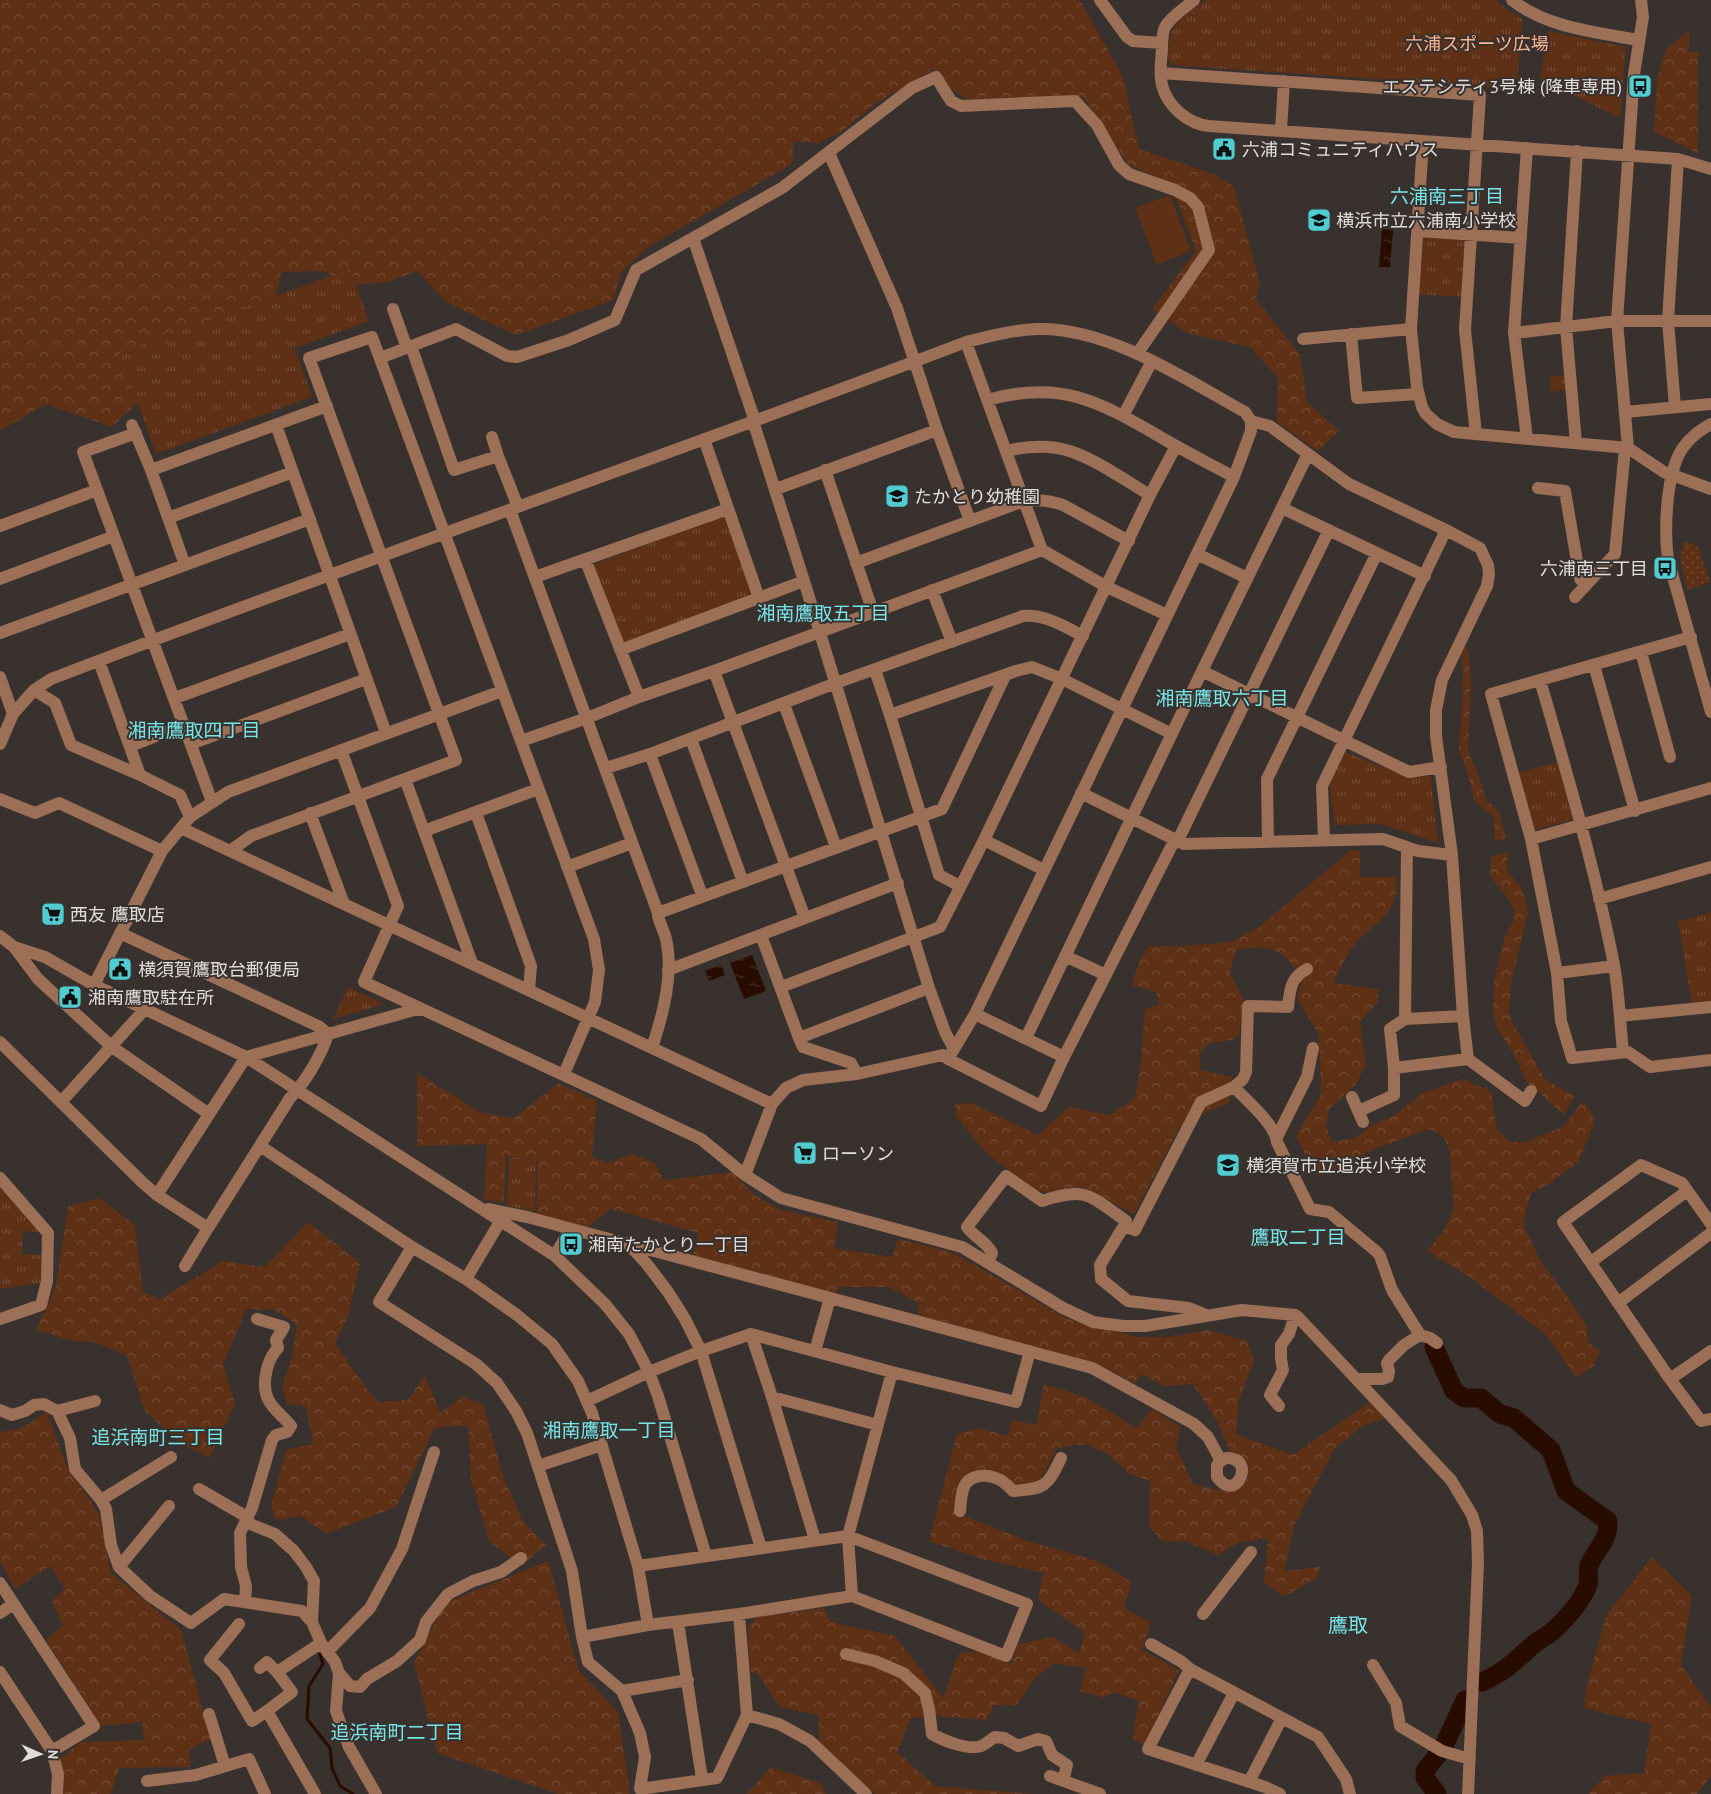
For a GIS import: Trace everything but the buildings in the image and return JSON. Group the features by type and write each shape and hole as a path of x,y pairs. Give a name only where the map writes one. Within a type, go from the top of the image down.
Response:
{"street":[{"path":"1100,0 1127,37 1134,41 1162,43"},
{"path":"1194,0 1167,24 1163,33 1160,73 1162,86 1167,96 1181,114 1190,121 1209,126 1678,159 1711,169"},
{"path":"1512,0 1527,11 1547,20 1638,40"},
{"path":"1575,597 1615,554 1627,448 1616,321 1634,74 1643,17 1641,0"},
{"path":"1160,73 1480,95 1465,330 1476,434"},
{"path":"380,358 456,329 507,356 517,358 569,340 615,320 636,270 782,188 912,88 936,77 951,101 961,106 1075,101 1097,125 1119,165 1129,174 1175,190 1190,198 1198,207 1209,250 1137,354"},
{"path":"1280,131 1284,81"},
{"path":"1424,141 1411,329 1418,394 1426,414 1437,424 1454,432 1627,448 1672,476 1711,489"},
{"path":"1527,148 1514,333 1527,439"},
{"path":"1576,443 1566,327 1577,151"},
{"path":"829,153 897,308 937,430 970,521"},
{"path":"1675,407 1668,321 1678,159"},
{"path":"1418,232 1521,238"},
{"path":"692,238 776,489 951,1054"},
{"path":"393,309 454,470 498,456"},
{"path":"1514,333 1616,321 1711,321"},
{"path":"0,744 13,714 34,690 51,679 966,342 1002,333 1040,329 1084,334 1152,361 1245,412 1251,421 1251,431 1234,477 975,1014 951,1054"},
{"path":"1303,339 1411,329"},
{"path":"1351,334 1357,398 1418,394"},
{"path":"230,851 251,836 456,760 308,358 372,336 594,939 599,970 595,1002 564,1074"},
{"path":"966,342 1042,550 1107,587 1166,615"},
{"path":"1123,416 1152,361"},
{"path":"987,400 1009,394 1031,392 1065,394 1101,405 1234,477"},
{"path":"1625,412 1711,404"},
{"path":"151,470 327,406"},
{"path":"1251,421 1270,426 1349,484 1480,548 1488,565 1487,586 1442,680 1435,722 1452,855 1463,1016 1468,1059"},
{"path":"1711,424 1696,433 1683,448 1674,466 1666,524 1667,550 1711,710"},
{"path":"276,425 386,733"},
{"path":"185,565 151,470 134,429 83,452 212,802"},
{"path":"776,489 937,430"},
{"path":"492,437 535,577 606,768 666,939 668,970 660,1021 652,1048"},
{"path":"704,440 759,598"},
{"path":"781,987 940,927 1176,446"},
{"path":"1006,451 1025,447 1057,448 1071,452 1086,458 1150,496"},
{"path":"1026,1038 1308,454"},
{"path":"825,470 873,612"},
{"path":"168,518 293,472"},
{"path":"1538,488 1565,490 1580,579 1587,584"},
{"path":"0,526 98,490"},
{"path":"856,562 1024,501 1040,499 1051,500 1063,505 1129,541"},
{"path":"1282,508 1425,576"},
{"path":"535,577 728,509"},
{"path":"0,633 310,520"},
{"path":"745,1175 772,1104 786,1088 803,1080 857,1074 951,1054 1041,1106 1171,847 1180,836 1329,530"},
{"path":"1324,840 1322,786 1446,530"},
{"path":"0,579 114,536"},
{"path":"521,741 1042,550"},
{"path":"1268,842 1267,779 1376,553"},
{"path":"1196,554 1247,578"},
{"path":"585,559 639,697"},
{"path":"620,650 804,581"},
{"path":"932,590 952,642"},
{"path":"606,768 650,754 836,683 1023,616 1045,617 1083,636"},
{"path":"175,698 350,634"},
{"path":"1691,638 1491,694 1531,839 1557,972 1561,1021 1572,1058 1628,1052 1650,1067 1711,1060"},
{"path":"1641,652 1670,757"},
{"path":"99,661 140,775"},
{"path":"1594,665 1635,811"},
{"path":"890,715 1005,676 1016,670 1032,667 1062,679 1172,734"},
{"path":"875,670 938,875 960,886"},
{"path":"714,671 805,918"},
{"path":"1202,671 1409,772 1440,767"},
{"path":"658,913 702,895 743,882 942,809 1005,676"},
{"path":"0,677 13,714"},
{"path":"191,744 366,679"},
{"path":"1540,680 1582,825 1599,898 1614,966 1623,1052"},
{"path":"34,690 55,702 71,745 140,775 180,795 190,817"},
{"path":"94,985 162,851 190,817 228,792 502,691"},
{"path":"784,704 836,847"},
{"path":"131,746 184,725"},
{"path":"691,739 743,882"},
{"path":"341,750 398,906 364,982 701,1139 745,1175 781,1198 962,1247 1063,1308 1092,1322 1123,1326 1145,1326 1242,1310 1295,1315 1451,1480 1469,1508 1477,1531 1478,1563 1468,1794"},
{"path":"650,754 702,895"},
{"path":"405,779 472,963"},
{"path":"1531,839 1711,788"},
{"path":"424,831 538,789"},
{"path":"1081,792 1184,844 1383,839 1436,854 1452,855"},
{"path":"0,799 35,813 59,803 162,851"},
{"path":"310,813 344,904"},
{"path":"476,813 531,966 529,990"},
{"path":"181,828 772,1104"},
{"path":"984,840 1044,870"},
{"path":"567,867 632,843"},
{"path":"1405,1019 1408,847"},
{"path":"1599,898 1711,867"},
{"path":"668,970 898,883"},
{"path":"120,933 320,1026 328,1034"},
{"path":"761,935 804,1047 851,1063 857,1074"},
{"path":"0,936 14,947 38,979 112,1047 209,1114"},
{"path":"14,947 45,957 94,985 246,1057 555,1256 605,1304 629,1334 649,1372 706,1556"},
{"path":"1065,956 1106,975"},
{"path":"1557,972 1614,966"},
{"path":"1124,1226 1135,1230 1201,1102 1234,1087 1243,1079 1246,1072 1248,1006 1288,1007 1290,988 1300,972 1307,969"},
{"path":"799,1038 929,988"},
{"path":"1620,1016 1711,1007"},
{"path":"61,1102 145,1010"},
{"path":"157,1195 246,1057 414,1010 427,1010"},
{"path":"975,1014 1064,1057"},
{"path":"1352,1097 1361,1116 1394,1095 1394,1068 1390,1029 1405,1019 1463,1016"},
{"path":"185,1266 290,1098 297,1090 324,1046 328,1034"},
{"path":"0,1042 157,1195 208,1228"},
{"path":"1276,1137 1307,1077 1313,1048"},
{"path":"1394,1068 1468,1059 1524,1101 1531,1091"},
{"path":"1234,1087 1267,1122 1310,1209 1329,1212 1380,1256 1392,1290 1404,1311 1420,1335 1430,1338 1437,1343"},
{"path":"260,1146 412,1247 466,1279 517,1315 552,1344 578,1381 587,1401 638,1566 648,1625"},
{"path":"1711,1224 1682,1183 1641,1165 1563,1222 1670,1379 1701,1421 1711,1419"},
{"path":"988,1263 992,1253 989,1247 972,1234 967,1226 1006,1176 1042,1201 1072,1193 1081,1193 1093,1198 1126,1221 1100,1265 1101,1279 1128,1301 1189,1308 1206,1315"},
{"path":"0,1178 48,1234 47,1281 41,1305 0,1319"},
{"path":"1591,1262 1687,1191"},
{"path":"481,1207 527,1217 1092,1368 1194,1424 1208,1438 1221,1461"},
{"path":"466,1279 501,1220"},
{"path":"555,1256 570,1229"},
{"path":"1618,1303 1711,1233"},
{"path":"629,1245 646,1262 668,1292 685,1319 701,1351 760,1548"},
{"path":"412,1247 379,1302 476,1364 497,1384 516,1411 527,1433 572,1572 582,1637 588,1662 622,1691 640,1733 645,1757 640,1789 717,1778 747,1715 739,1614"},
{"path":"815,1351 830,1298"},
{"path":"1279,1406 1270,1395 1283,1370 1280,1359 1281,1346 1289,1334 1295,1315"},
{"path":"245,1602 246,1586 241,1567 240,1533 252,1508 272,1440 276,1435 287,1432 291,1426 267,1399 265,1379 271,1355 278,1348 276,1340 284,1326 257,1319"},
{"path":"587,1401 649,1372 701,1351 751,1334 892,1372 1016,1402 1030,1351"},
{"path":"751,1334 815,1540"},
{"path":"1358,1380 1382,1379 1388,1376 1389,1360 1404,1345 1420,1335"},
{"path":"1670,1379 1711,1351"},
{"path":"852,1596 848,1536 892,1372"},
{"path":"772,1398 878,1425"},
{"path":"57,1411 95,1401"},
{"path":"0,1410 12,1415 25,1411 34,1405 44,1404 57,1411 70,1438 75,1469 101,1500 106,1509 111,1546 119,1567 150,1596 191,1623 224,1599 302,1610 312,1622 324,1648 335,1662 339,1673 350,1686 360,1687 367,1679 397,1661 420,1640 426,1622 448,1594 473,1581 502,1572 521,1558"},
{"path":"538,1466 602,1445"},
{"path":"277,1672 324,1648 370,1608 402,1549 434,1452"},
{"path":"101,1500 171,1458"},
{"path":"960,1511 963,1489 968,1480 977,1476 990,1476 999,1479 1013,1491 1030,1490 1044,1486 1051,1479 1061,1458"},
{"path":"199,1489 247,1517 250,1524 275,1534 294,1551 314,1582 312,1622"},
{"path":"119,1567 170,1506"},
{"path":"582,1637 648,1625 739,1614 852,1596 1006,1656 1027,1604 848,1536 638,1566"},
{"path":"1203,1614 1251,1552"},
{"path":"0,1583 94,1726 52,1751"},
{"path":"0,1613 13,1604"},
{"path":"678,1622 702,1779"},
{"path":"239,1624 210,1660 224,1673 252,1721 292,1692 268,1662 260,1668"},
{"path":"1150,1644 1182,1662 1190,1669 1318,1737 1346,1779 1350,1794"},
{"path":"846,1654 876,1661 903,1672 925,1693 932,1734 944,1741 980,1747 995,1737 1004,1738 1018,1746 1038,1739 1046,1741 1052,1755 1067,1765 1063,1781"},
{"path":"1373,1665 1396,1703 1400,1726 1442,1751 1470,1759"},
{"path":"1190,1669 1148,1749 1280,1794"},
{"path":"0,1672 52,1751 58,1774 57,1794"},
{"path":"339,1673 336,1712 349,1747 376,1794"},
{"path":"622,1691 688,1680"},
{"path":"1196,1765 1234,1693"},
{"path":"267,1711 314,1794"},
{"path":"209,1714 225,1766"},
{"path":"747,1715 779,1724 810,1742 866,1794"},
{"path":"1249,1782 1282,1718"},
{"path":"147,1781 196,1775 249,1758 265,1794"},
{"path":"1050,1776 1100,1794"}],"green space":[{"path":"0,0 1080,0 1123,77 1139,149 1211,173 1234,186 1260,284 1256,299 1300,355 1307,402 1339,431 1318,451 1277,422 1278,378 1250,347 1187,333 1152,309 1196,251 1177,201 1167,183 1128,164 1083,97 966,99 951,88 934,69 878,102 841,132 818,143 794,141 792,164 647,248 622,271 613,300 516,335 446,302 417,271 388,282 348,285 325,271 281,272 274,308 155,388 111,427 46,404 0,431"},
{"name":"六浦スポーツ広場","path":"1205,0 1496,0 1522,19 1517,89 1172,65 1168,60 1169,40 1172,31 1184,16"},
{"path":"1548,31 1626,47 1620,118 1540,79"},
{"path":"1689,31 1689,52 1698,52 1698,153 1654,132 1657,80 1666,49"},
{"path":"1170,195 1191,251 1157,265 1135,208"},
{"path":"1422,234 1466,236 1462,297 1418,294"},
{"path":"350,269 369,321 295,348 312,397 156,454 120,353"},
{"path":"1567,375 1568,389 1551,392 1550,377"},
{"path":"724,515 755,596 624,642 592,565"},
{"path":"1684,541 1698,546 1710,582 1688,590 1680,560"},
{"path":"1464,647 1468,650 1471,681 1468,751 1480,779 1486,800 1499,811 1506,838 1495,841 1494,817 1474,801 1470,782 1459,750 1463,670 1461,653"},
{"path":"1345,752 1408,777 1431,776 1438,843 1381,824 1335,825 1329,782"},
{"path":"1557,762 1573,820 1533,830 1518,773"},
{"path":"1351,850 1361,851 1359,877 1396,877 1396,890 1390,909 1354,945 1333,983 1378,989 1378,1002 1360,1022 1366,1064 1356,1084 1329,1109 1326,1126 1332,1142 1354,1138 1376,1123 1395,1115 1423,1093 1462,1079 1491,1091 1497,1129 1509,1141 1524,1143 1564,1126 1582,1102 1588,1106 1595,1122 1579,1161 1552,1182 1531,1193 1523,1224 1540,1260 1574,1306 1587,1328 1588,1342 1600,1351 1594,1366 1576,1377 1546,1335 1471,1278 1427,1251 1443,1232 1454,1209 1449,1148 1442,1135 1430,1129 1374,1149 1330,1173 1318,1176 1311,1167 1296,1136 1321,1094 1319,1035 1297,999 1302,982 1290,962 1276,951 1259,948 1236,950 1230,972 1244,1001 1239,1036 1231,1040 1210,1043 1200,1052 1200,1070 1232,1077 1229,1103 1201,1114 1180,1126 1134,1214 1083,1187 1048,1192 1037,1191 986,1153 956,1116 956,1104 971,1103 1038,1135 1069,1107 1110,1115 1134,1099 1140,1071 1145,1010 1159,1004 1156,992 1132,985 1140,959 1149,946 1180,946 1231,942 1259,927"},
{"path":"1508,852 1507,870 1521,888 1526,900 1528,913 1511,983 1509,1012 1514,1025 1545,1079 1574,1096 1564,1115 1526,1081 1513,1053 1498,1030 1493,1014 1494,982 1504,939 1514,920 1514,910 1506,895 1490,876 1491,857"},
{"path":"1711,912 1711,1003 1692,1004 1678,922"},
{"path":"348,987 384,1004 333,1019"},
{"path":"417,1073 482,1113 514,1118 559,1083 597,1101 592,1157 607,1163 632,1154 655,1163 664,1180 733,1172 753,1194 781,1210 838,1222 834,1248 892,1257 898,1239 952,1252 1068,1319 1138,1337 1170,1337 1208,1330 1247,1341 1254,1361 1239,1400 1236,1434 1293,1455 1371,1401 1386,1418 1363,1426 1335,1448 1295,1524 1284,1571 1320,1567 1317,1578 1285,1596 1264,1583 1268,1538 1238,1543 1218,1555 1185,1541 1163,1542 1149,1526 1150,1481 1129,1474 1109,1455 1085,1444 1057,1448 1039,1482 1012,1485 993,1470 962,1480 954,1512 1028,1541 1097,1561 1132,1582 1124,1608 1151,1622 1142,1650 1179,1670 1145,1745 1133,1739 1138,1701 1114,1692 1104,1698 1080,1691 1086,1668 1054,1663 1033,1680 1017,1705 994,1705 987,1720 937,1716 911,1718 897,1752 935,1786 1035,1794 875,1794 819,1742 818,1715 780,1707 757,1673 750,1672 748,1628 756,1617 824,1608 831,1622 895,1636 943,1698 959,1653 980,1652 1011,1664 1018,1644 1053,1637 1079,1653 1085,1633 1038,1600 1043,1573 982,1559 929,1541 957,1434 979,1428 1008,1436 1012,1420 1036,1425 1044,1384 1088,1398 1136,1428 1152,1409 1181,1427 1176,1447 1193,1484 1212,1489 1235,1491 1248,1478 1247,1463 1238,1454 1230,1452 1217,1421 1193,1384 1165,1386 1141,1374 1136,1384 1097,1364 917,1315 919,1303 889,1287 839,1287 836,1294 693,1255 699,1233 611,1209 588,1227 537,1214 537,1160 506,1156 504,1203 484,1199 487,1144 417,1146"},
{"path":"509,1157 536,1160 535,1211 507,1206"},
{"path":"0,1184 41,1232 23,1231 22,1254 41,1255 41,1283 0,1289"},
{"path":"99,1198 135,1225 143,1292 160,1299 223,1261 265,1267 308,1222 360,1263 348,1317 335,1343 364,1385 378,1402 408,1400 425,1375 440,1413 463,1397 483,1404 503,1476 522,1520 546,1545 521,1566 489,1541 471,1480 468,1425 435,1428 396,1507 326,1534 301,1516 275,1520 271,1505 286,1450 313,1444 306,1406 287,1404 282,1387 292,1358 297,1324 274,1310 246,1309 223,1365 235,1404 209,1458 179,1442 145,1411 127,1356 94,1342 72,1341 36,1330 56,1286 68,1206"},
{"path":"47,1412 66,1465 99,1514 111,1573 181,1630 211,1739 190,1749 190,1767 119,1768 111,1794 62,1794 60,1759 81,1742 144,1740 142,1722 101,1726 46,1640 63,1625 52,1601 65,1589 50,1566 15,1589 0,1561 0,1432 20,1429"},
{"path":"1652,1557 1692,1596 1681,1665 1711,1707 1711,1776 1697,1794 1589,1794 1604,1776 1644,1773 1651,1724 1584,1708 1587,1685 1606,1616"},
{"path":"548,1561 579,1671 618,1712 630,1794 558,1794 437,1753 414,1663 445,1603"},
{"path":"771,1767 822,1784 826,1794 747,1794"}],"water":[{"path":"1382,229 1393,230 1390,267 1379,267"},
{"path":"752,955 766,991 744,999 730,963"},
{"path":"721,965 725,975 709,981 705,971"}],"waterway":[{"path":"1434,1347 1454,1391 1464,1398 1481,1398 1500,1414 1514,1418 1551,1450 1566,1491 1608,1521 1604,1540 1589,1566 1588,1585 1573,1610 1553,1631 1534,1644 1504,1670 1482,1682"},
{"path":"320,1654 323,1664 309,1686 307,1719 330,1748 332,1768 340,1786 353,1794"},
{"path":"1437,1794 1425,1778 1425,1771 1443,1748 1465,1700"}],"place":[{"name":"エステシティ3号棟 (降車専用)","path":"1640,86"},
{"name":"六浦コミュニティハウス","path":"1224,149"},
{"name":"横浜市立六浦南小学校","path":"1319,220"},
{"name":"たかとり幼稚園","path":"897,496"},
{"name":"六浦南三丁目","path":"1665,568"},
{"name":"西友 鷹取店","path":"53,914"},
{"name":"横須賀鷹取台郵便局","path":"120,969"},
{"name":"湘南鷹取駐在所","path":"70,997"},
{"name":"ローソン","path":"805,1153"},
{"name":"横須賀市立追浜小学校","path":"1228,1165"},
{"name":"湘南たかとり一丁目","path":"571,1244"}],"district":[{"name":"六浦南三丁目","path":"1447,196"},
{"name":"湘南鷹取五丁目","path":"823,613"},
{"name":"湘南鷹取六丁目","path":"1222,698"},
{"name":"湘南鷹取四丁目","path":"194,730"},
{"name":"鷹取二丁目","path":"1298,1237"},
{"name":"湘南鷹取一丁目","path":"609,1430"},
{"name":"追浜南町三丁目","path":"158,1437"},
{"name":"鷹取","path":"1348,1625"},
{"name":"追浜南町二丁目","path":"397,1732"}]}
